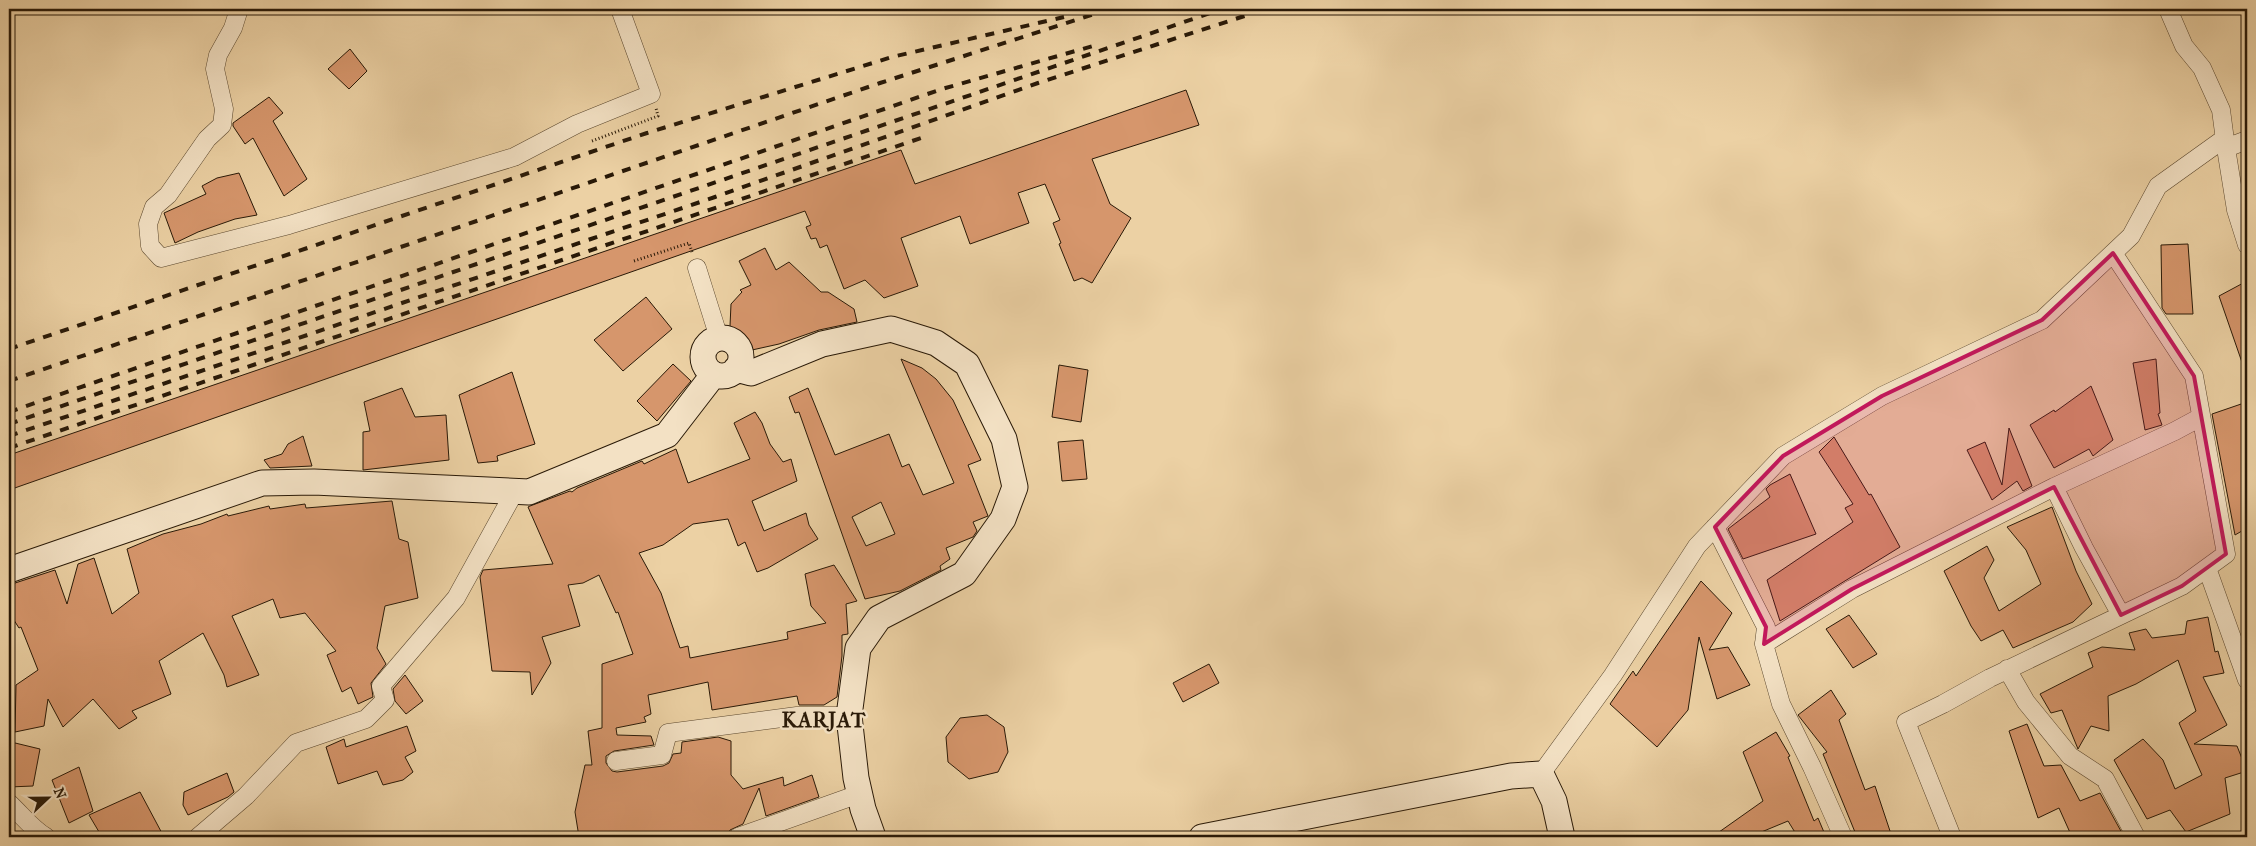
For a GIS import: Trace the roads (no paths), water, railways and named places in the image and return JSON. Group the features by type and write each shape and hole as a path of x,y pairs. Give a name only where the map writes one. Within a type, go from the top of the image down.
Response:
{"street":[{"path":"239,9 233,28 218,55 215,69 224,109 222,124 207,140 168,195 154,207 148,224 150,246 161,258 289,225 514,157 577,124 651,94 620,9"},
{"path":"2168,9 2184,46 2202,68 2221,110 2236,210 2247,245"},
{"path":"1541,774 1613,674 1697,546 1783,456 1882,396 2042,320 2131,236 2158,186 2226,143 2247,140"},
{"path":"1952,837 1906,722 2007,669 2182,586 2226,554 2194,376 2113,253"},
{"path":"697,268 719,338 708,344 703,354 705,366 725,372 751,373 822,344 891,329 936,342 967,364 1004,439 1015,487 1003,520 964,574 879,618 858,648 849,716 859,794 873,837"},
{"path":"9,570 262,483 314,482 530,492 667,435 725,372"},
{"path":"1764,644 1852,589 2054,487 2176,431 2201,417"},
{"path":"2054,487 2084,548 2121,614"},
{"path":"198,837 246,796 296,743 366,719 384,700 381,686 456,598 515,491"},
{"path":"1715,527 1766,626 1764,644 1781,704 1843,837"},
{"path":"2206,568 2247,680"},
{"path":"2007,669 2026,702 2070,756 2105,779 2136,837"},
{"path":"616,762 662,755 668,733 797,716 849,716"},
{"path":"1202,837 1511,776 1541,774"},
{"path":"1541,774 1554,801 1562,837"},
{"path":"738,837 859,794"},
{"path":"9,803 34,830 46,837"}],"railway":[{"path":"9,381 880,83 1110,9"},
{"path":"9,424 1222,9"},
{"path":"9,436 715,197 1038,83 1266,9"},
{"path":"9,349 647,133 892,57 1064,17"},
{"path":"9,412 942,89 1093,46"},
{"path":"9,448 924,137"}],"district":[{"name":"KARJAT","path":"824,720"}]}
